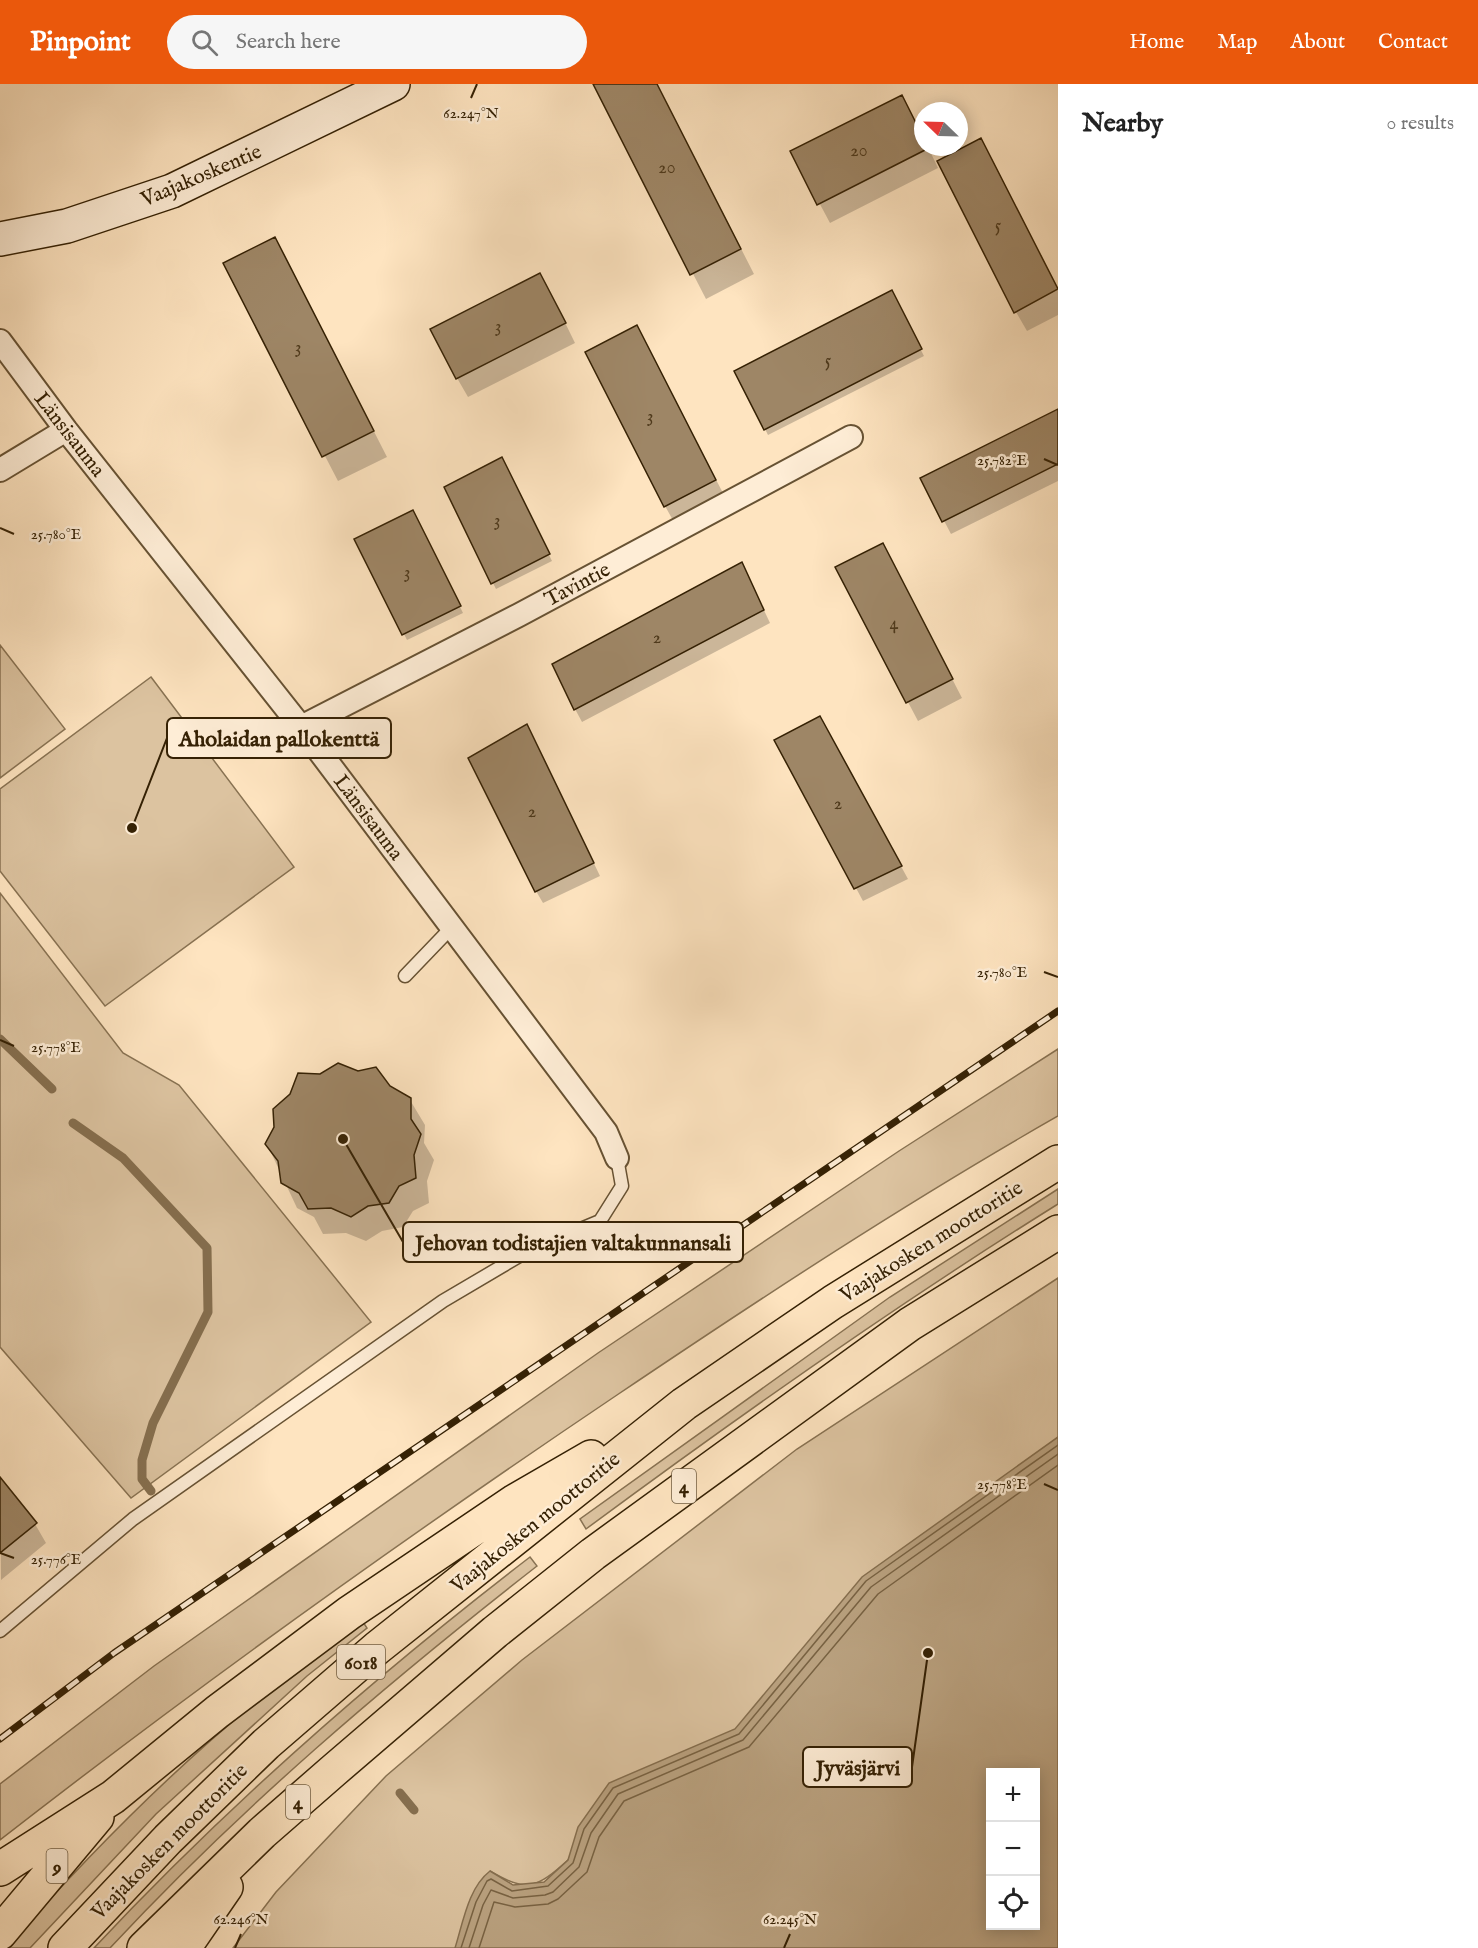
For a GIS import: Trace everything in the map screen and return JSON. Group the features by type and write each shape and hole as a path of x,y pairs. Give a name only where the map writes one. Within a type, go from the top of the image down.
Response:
{"highway":[{"name":"Vaajakosken moottoritie","path":"65,1948 168,1839 266,1744 377,1648 684,1404 833,1302 1058,1162"},
{"name":"4","path":"184,1948 262,1833 477,1647 602,1547 910,1324 1058,1232"},
{"path":"0,1869 113,1797 217,1712 349,1613 515,1501 684,1404"},
{"name":"9","path":"0,1934 113,1797"},
{"path":"144,1948 262,1833"}],"main road":[{"name":"Vaajakoskentie","path":"0,239 67,226 172,191 393,84"}],"street":[{"name":"Länsisauma","path":"0,341 66,430 301,727 606,1132 617,1158"},
{"path":"0,470 66,430"},
{"name":"Tavintie","path":"301,727 519,615 851,437"}],"lane":[{"path":"405,976 452,927"},
{"path":"0,1631 133,1520 443,1301 526,1252 600,1221 622,1186 617,1158"}],"shaded area":[{"path":"0,645 65,729 0,778"},
{"path":"151,677 294,867 105,1006 0,871 0,789"},
{"path":"0,893 123,1053 179,1085 371,1322 131,1498 0,1347"},
{"path":"1058,1049 1058,1116 835,1251 538,1448 227,1668 0,1840 0,1784 154,1666 598,1353 899,1151"},
{"path":"1058,1189 1058,1204 938,1281 819,1362 586,1529 580,1519 890,1297"},
{"path":"1058,1278 1058,1682 993,1768 986,1768 986,1773 568,1860 548,1877 531,1884 523,1885 513,1882 490,1871 608,1948 233,1948 276,1892 386,1776 522,1660 797,1449"},
{"path":"530,1557 537,1566 370,1702 262,1797 159,1896 110,1948 94,1948 197,1843 304,1744 415,1648"},
{"path":"363,1622 367,1628 307,1676 156,1814 30,1948 6,1948 100,1846 200,1749 282,1681"}],"water":[{"path":"1058,1437 1058,1948 455,1948 471,1896 490,1871 513,1885 544,1882 568,1860 578,1827 609,1783 735,1729 862,1577"}],"building":[{"path":"593,84 657,84 741,249 690,275"},
{"path":"902,95 914,119 914,156 817,205 790,151"},
{"path":"981,138 1058,289 1014,313 937,161 947,156 968,156 968,145"},
{"path":"275,237 374,431 322,457 223,263"},
{"path":"540,273 566,323 456,379 430,329"},
{"path":"892,290 922,349 764,430 734,371"},
{"path":"637,325 716,480 664,507 585,352"},
{"path":"1058,409 1058,464 942,522 920,478"},
{"path":"502,457 550,554 491,584 444,487"},
{"path":"413,510 461,606 402,635 354,539"},
{"path":"883,543 953,679 906,703 835,567"},
{"path":"742,562 764,610 574,710 552,664"},
{"path":"820,716 902,866 854,889 774,740"},
{"path":"527,724 594,863 535,892 468,758"},
{"path":"338,1063 358,1071 376,1067 390,1086 411,1098 411,1119 421,1134 414,1155 416,1178 399,1186 389,1203 368,1206 351,1217 331,1208 308,1209 299,1193 281,1183 278,1161 265,1144 274,1127 273,1109 290,1094 298,1073 320,1074"},
{"path":"0,1477 37,1523 0,1553"}],"waterway":[{"path":"0,1039 52,1089"},
{"path":"73,1123 123,1158 207,1248 208,1312 153,1423 142,1460 142,1479 151,1491"},
{"path":"400,1793 414,1810"}],"railway":[{"path":"0,1739 114,1653 1058,1011"}],"place":[{"name":"Aholaidan pallokenttä","path":"132,828"},
{"name":"Jehovan todistajien valtakunnansali","path":"343,1139"},
{"name":"Jyväsjärvi","path":"928,1653"}]}
